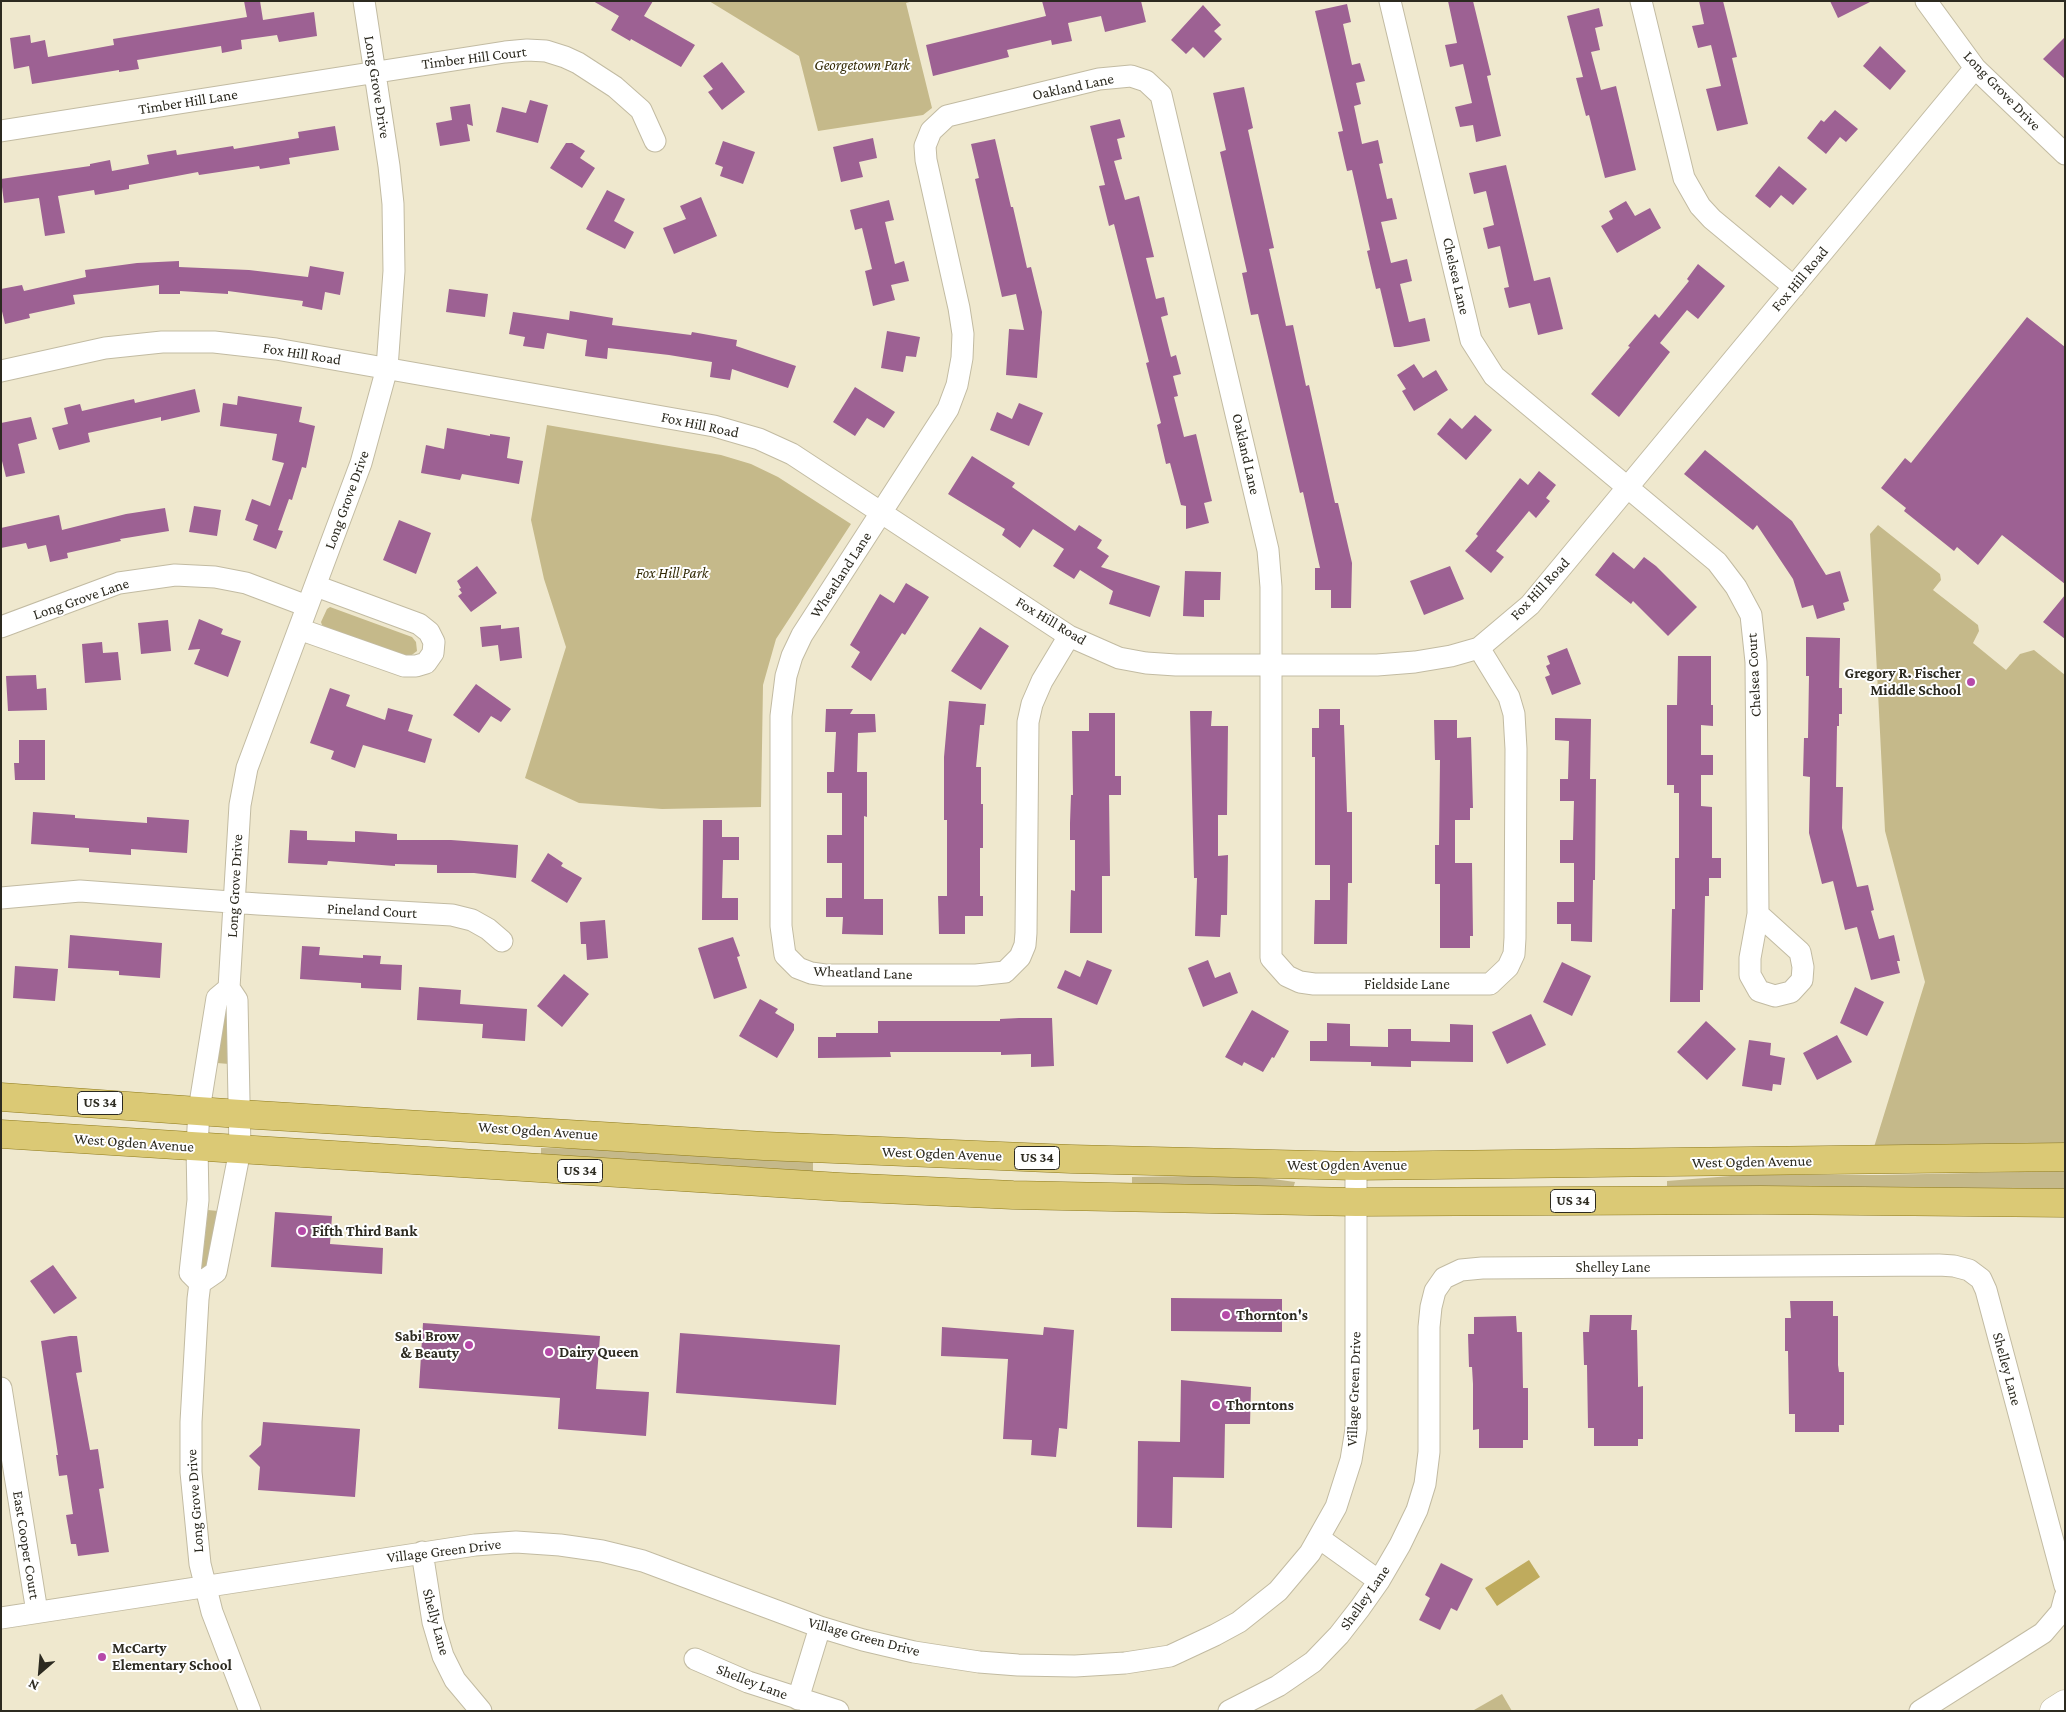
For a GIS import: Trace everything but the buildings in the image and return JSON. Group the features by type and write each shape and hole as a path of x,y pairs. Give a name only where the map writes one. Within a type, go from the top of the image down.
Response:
{"main road":[{"name":"West Ogden Avenue","path":"1,1096 240,1114 764,1146 1071,1159 1356,1166 2065,1157"},
{"name":"West Ogden Avenue","path":"1,1134 840,1187 1111,1198 1356,1202 1800,1200 2065,1203"},
{"path":"840,1187 855,1150"},
{"path":"2054,1711 2065,1704"}],"street":[{"name":"Long Grove Drive","path":"200,1283 216,1272 240,1150 237,1000 229,988 240,805 247,768 361,463 387,368 392,306 394,239 389,166 364,1"},
{"name":"Chelsea Lane","path":"1390,1 1471,340 1494,376 1628,488"},
{"path":"1641,1 1684,178 1700,206 1712,219 1794,287"},
{"name":"Long Grove Drive","path":"1926,1 1975,68 2065,154"},
{"name":"Timber Hill Court","path":"375,72 505,52 527,50 546,52 578,63 622,92 641,110 655,142"},
{"name":"Fox Hill Road","path":"1,371 105,348 162,342 214,342 276,349 731,430 759,439 792,454 1069,636 1119,658 1146,663 1176,665 1377,665 1414,662 1451,656 1479,648 1530,605 1975,68"},
{"name":"Timber Hill Lane","path":"1,131 375,72"},
{"name":"Oakland Lane","path":"882,512 948,408 957,385 962,358 963,334 959,308 926,160 925,146 931,130 946,116 1099,80 1131,76 1146,81 1161,95 1264,526 1271,587 1271,665"},
{"name":"Chelsea Court","path":"1628,488 1717,562 1736,587 1751,615 1756,662 1758,914"},
{"name":"Wheatland Lane","path":"882,512 802,635 792,656 786,676 781,716 781,926 785,955 798,968 811,974 825,975 976,975 1005,972 1020,957 1026,933 1028,722 1032,704 1042,681 1069,636"},
{"name":"Long Grove Lane","path":"1,627 119,583 175,575 215,577 246,583 307,606"},
{"path":"298,629 404,666 416,666 426,662 433,653 434,642 430,632 419,624 316,586"},
{"name":"Fieldside Lane","path":"1271,665 1271,958 1287,976 1300,982 1490,984 1508,967 1514,954 1516,938 1516,749 1514,714 1510,697 1479,648"},
{"path":"1,898 80,891 235,903"},
{"name":"Pineland Court","path":"235,903 452,915 472,920 488,929 502,941"},
{"name":"Long Grove Drive","path":"229,988 217,998 199,1110 197,1147 198,1200 190,1273 200,1283 191,1422 191,1472 204,1586 233,1670 250,1711"},
{"name":"Village Green Drive","path":"1,1618 422,1552 516,1542 560,1545 602,1551 643,1561 820,1627 863,1640 914,1652 979,1662 1075,1666 1125,1663 1170,1656 1215,1636 1259,1608 1296,1572 1319,1538 1336,1506 1351,1460 1356,1429 1356,1166"},
{"name":"Shelley Lane","path":"1229,1711 1278,1686 1313,1662 1339,1635 1379,1582 1417,1510 1425,1484 1429,1452 1428,1327 1435,1291 1444,1278 1461,1270 1482,1268 1939,1265 1969,1270 1981,1279 1986,1290 2065,1586"},
{"name":"East Cooper Court","path":"1,1388 37,1612"},
{"path":"1319,1538 1379,1582"},
{"name":"Shelly Lane","path":"422,1552 433,1622 443,1656 456,1680 480,1711"},
{"path":"1920,1711 2043,1633 2061,1612 2065,1597"},
{"path":"798,1699 820,1627"},
{"name":"Shelley Lane","path":"696,1659 748,1682 838,1711"}],"green space":[{"name":"Georgetown Park","path":"709,1 913,1 906,3 932,108 923,115 818,131 799,56"},
{"name":"Fox Hill Park","path":"547,425 721,455 751,464 778,477 851,524 776,639 763,685 761,807 662,809 579,803 525,778 566,647 544,579 531,520"},
{"path":"1878,525 1940,574 1941,580 1933,590 1978,625 1979,631 1973,643 2006,670 2020,654 2034,650 2065,675 2065,1146 1874,1147 1925,982 1885,831 1870,534"},
{"path":"330,607 412,637 416,642 417,651 409,657 327,628 321,622 327,609"},
{"path":"226,1000 229,1064 217,1063"},
{"path":"541,1148 613,1149 813,1162 813,1172 541,1157"},
{"path":"2065,1171 2065,1189 1667,1188 1667,1181 1743,1175 1881,1175"},
{"path":"1244,1175 1295,1182 1293,1189 1132,1185 1132,1177"},
{"path":"208,1210 218,1211 206,1271 201,1271"},
{"path":"1502,1694 1512,1711 1474,1710"}],"shaded area":[{"path":"1529,1560 1540,1577 1497,1606 1485,1588"}],"place":[{"name":"Gregory R. Fischer Middle School","path":"1971,682"},
{"name":"Fifth Third Bank","path":"302,1231"},
{"name":"Thornton's","path":"1226,1315"},
{"name":"Sabi Brow & Beauty","path":"469,1345"},
{"name":"Dairy Queen","path":"549,1352"},
{"name":"Thorntons","path":"1216,1405"},
{"name":"McCarty Elementary School","path":"102,1657"}]}
